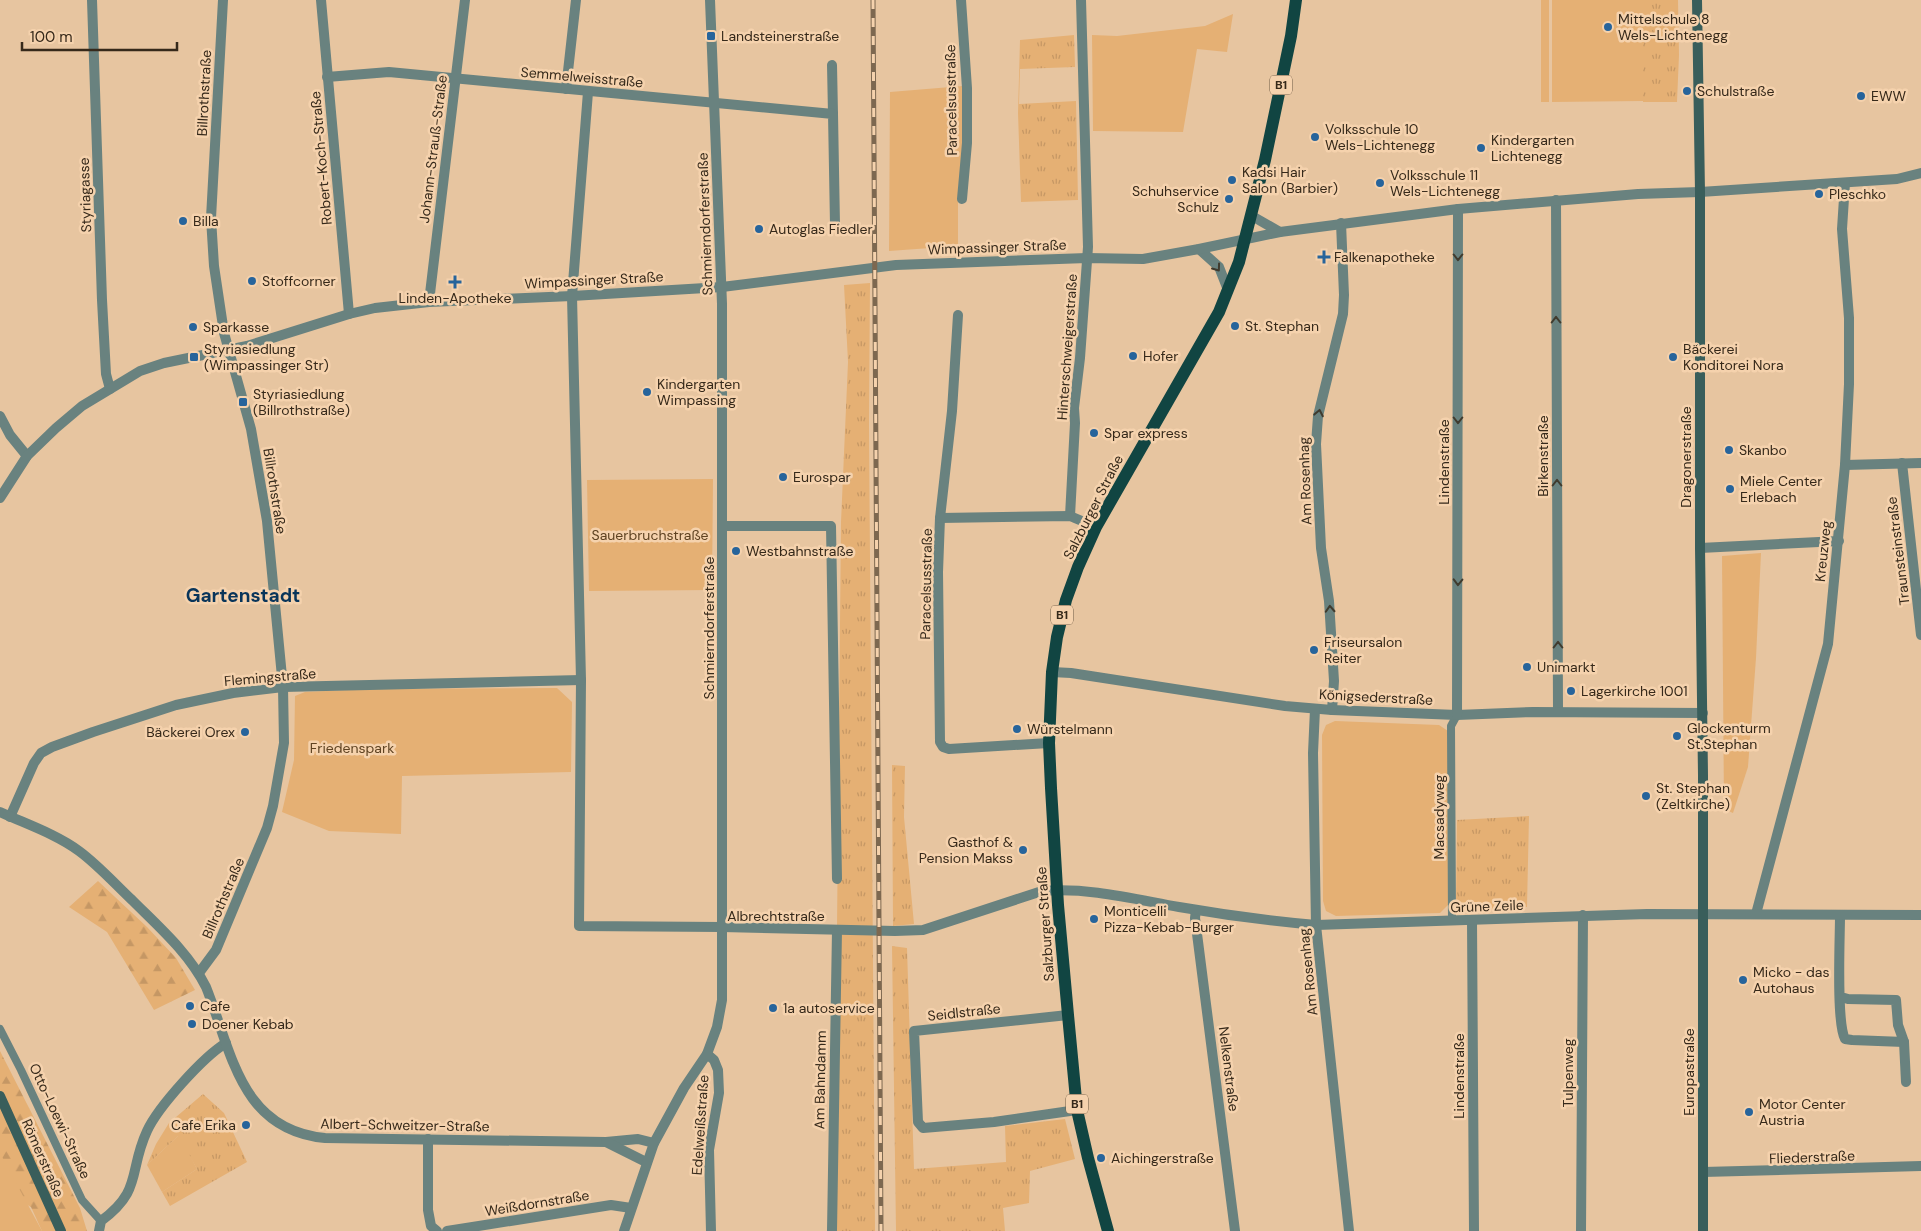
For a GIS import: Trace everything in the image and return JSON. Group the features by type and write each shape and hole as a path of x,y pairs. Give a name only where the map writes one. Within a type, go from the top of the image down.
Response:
{"main road":[{"name":"Salzburger Straße","path":"1108,1231 1077,1110 1057,890 1049,743 1052,672 1057,637 1066,600 1096,526 1219,312 1228,290 1252,216 1291,36 1296,0"},
{"name":"Dragonerstraße","path":"1698,0 1700,548 1704,914"},
{"name":"Europastraße","path":"1703,1231 1704,914"},
{"name":"Römerstraße","path":"0,1096 61,1231"}],"street":[{"name":"Styriagasse","path":"92,0 102,300 106,374 110,389"},
{"name":"Billrothstraße","path":"199,973 216,950 250,872 269,821 284,743 282,687 267,521 257,459 223,327 212,242 211,218 223,0"},
{"name":"Robert-Koch-Straße","path":"321,0 349,314"},
{"name":"Johann-Strauß-Straße","path":"429,302 464,0"},
{"path":"566,89 576,0"},
{"name":"Schmierndorferstraße","path":"710,0 722,287 722,927"},
{"name":"Paracelsusstraße","path":"961,0 967,88 967,134 962,199"},
{"name":"Hinterschweigerstraße","path":"1070,516 1075,423 1074,408 1080,358 1087,258 1087,180 1081,0"},
{"path":"832,66 835,225"},
{"name":"Semmelweisstraße","path":"327,77 390,72 833,114"},
{"path":"588,92 572,296 581,680 579,926 722,927"},
{"path":"1246,239 1341,223 1458,209 1556,200 1897,179 1921,173"},
{"name":"Kreuzweg","path":"1756,914 1828,644 1839,541 1849,384 1849,318 1842,229 1845,183"},
{"name":"Birkenstraße","path":"1556,200 1558,712"},
{"name":"Lindenstraße","path":"1457,715 1458,209"},
{"path":"1252,216 1280,232"},
{"name":"Am Rosenhag","path":"1332,710 1334,681 1330,610 1321,548 1316,444 1318,416 1343,314 1341,223"},
{"name":"Wimpassinger Straße","path":"0,498 27,456 82,406 140,371 247,346 349,314 394,305 429,302 722,287 896,265 1087,258 1143,259 1199,250 1246,239"},
{"path":"1199,250 1219,267 1228,290"},
{"name":"Paracelsusstraße","path":"958,315 952,411 940,518 938,572 940,742 943,747 950,749 1049,743"},
{"path":"0,416 10,435 27,456"},
{"name":"Traunsteinstraße","path":"1902,463 1921,635"},
{"path":"1845,465 1921,463"},
{"path":"940,518 1070,516 1096,526"},
{"path":"722,526 831,526 837,879"},
{"path":"1700,548 1839,541"},
{"name":"Königsederstraße","path":"1052,672 1071,673 1314,709 1457,715 1558,712 1703,713"},
{"name":"Flemingstraße","path":"10,817 34,763 41,753 52,747 176,705 233,693 282,687 581,680"},
{"name":"Am Rosenhag","path":"1314,709 1316,925 1349,1231"},
{"name":"Macsadyweg","path":"1452,921 1451,726 1457,715"},
{"name":"Albert-Schweitzer-Straße","path":"0,812 54,837 83,854 168,936 199,973 239,1077 248,1094 262,1110 291,1130 302,1135 325,1138 606,1142 638,1140 654,1143"},
{"name":"Albrechtstraße","path":"624,1231 654,1143 680,1096 707,1054 717,1027 722,1000 722,927 923,930 1042,891 1057,890"},
{"name":"Grüne Zeile","path":"1057,890 1088,891 1267,921 1316,925 1583,915 1921,915"},
{"name":"Nelkenstraße","path":"1196,910 1195,918 1236,1231"},
{"name":"Tulpenweg","path":"1581,1231 1583,915"},
{"path":"1840,916 1842,1033 1845,1038 1852,1040 1904,1042"},
{"name":"Lindenstraße","path":"1472,920 1474,1231"},
{"name":"Am Bahndamm","path":"832,1231 837,930"},
{"path":"1841,997 1848,999 1896,1000 1898,1025 1904,1042 1906,1082"},
{"name":"Seidlstraße","path":"1068,1015 914,1031 918,1122 923,1128 994,1122 1077,1110"},
{"name":"Otto-Loewi-Straße","path":"0,1029 82,1200 100,1226 130,1190 142,1143 158,1111 211,1054 226,1044"},
{"name":"Edelweißstraße","path":"707,1054 714,1060 718,1070 719,1093 709,1150 711,1231"},
{"path":"428,1139 428,1210 431,1226 437,1231"},
{"name":"Albert-Schweitzer-Straße","path":"606,1142 646,1162"},
{"name":"Fliederstraße","path":"1702,1172 1921,1166"},
{"name":"Weißdornstraße","path":"447,1231 611,1205 631,1208"}],"green space":[{"path":"1541,0 1549,0 1549,102 1541,102"},
{"name":"Mittelschule 8 Wels-Lichtenegg","path":"1552,0 1643,0 1643,101 1552,102"},
{"path":"1643,0 1678,0 1679,55 1677,102 1643,102"},
{"path":"1233,14 1227,52 1197,49 1183,132 1093,131 1092,35 1117,36 1205,26"},
{"path":"1074,35 1075,67 1020,69 1019,104 1076,101 1078,200 1021,202 1018,113 1020,40"},
{"path":"963,86 964,143 958,190 958,246 889,251 890,92"},
{"path":"870,283 869,424 875,1231 834,1231 841,522 848,362 844,285"},
{"name":"Sauerbruchstraße","path":"713,479 712,590 589,591 587,480"},
{"path":"1761,553 1748,767 1733,813 1724,809 1722,556"},
{"name":"Friedenspark","path":"557,688 572,702 571,772 402,776 401,834 329,831 282,812 294,760 295,696 305,692 369,689"},
{"path":"1335,721 1439,725 1448,731 1448,905 1440,913 1336,916 1326,911 1323,901 1322,735 1326,725"},
{"path":"892,765 905,766 904,817 914,924 893,926"},
{"path":"1529,816 1527,907 1462,912 1456,907 1457,820"},
{"path":"98,881 147,927 176,958 195,990 154,1010 107,932 69,907"},
{"path":"892,946 907,948 914,1169 1006,1162 1005,1126 1065,1119 1075,1159 1030,1171 1029,1203 1003,1208 1005,1231 896,1231"},
{"path":"0,1051 80,1208 87,1231 42,1231 31,1207 0,1189"},
{"path":"203,1094 224,1113 247,1162 170,1206 162,1192 197,1169 178,1136 147,1165 156,1144 169,1123"},
{"path":"179,1135 197,1169 162,1192 147,1165"},
{"path":"0,1153 42,1231 0,1231"}],"railway":[{"path":"873,0 881,1231"}],"place":[{"name":"Mittelschule 8 Wels-Lichtenegg","path":"1608,27"},
{"name":"Landsteinerstraße","path":"711,36"},
{"name":"Schulstraße","path":"1687,91"},
{"name":"EWW","path":"1861,96"},
{"name":"Volksschule 10 Wels-Lichtenegg","path":"1315,137"},
{"name":"Kindergarten Lichtenegg","path":"1481,148"},
{"name":"Kadsi Hair Salon (Barbier)","path":"1232,180"},
{"name":"Volksschule 11 Wels-Lichtenegg","path":"1380,183"},
{"name":"Pleschko","path":"1819,194"},
{"name":"Schuhservice Schulz","path":"1229,199"},
{"name":"Billa","path":"183,221"},
{"name":"Autoglas Fiedler","path":"759,229"},
{"name":"Falkenapotheke","path":"1324,257"},
{"name":"Stoffcorner","path":"252,281"},
{"name":"Linden-Apotheke","path":"455,282"},
{"name":"St. Stephan","path":"1235,326"},
{"name":"Sparkasse","path":"193,327"},
{"name":"Hofer","path":"1133,356"},
{"name":"Styriasiedlung (Wimpassinger Str)","path":"194,357"},
{"name":"Bäckerei Konditorei Nora","path":"1673,357"},
{"name":"Kindergarten Wimpassing","path":"647,392"},
{"name":"Styriasiedlung (Billrothstraße)","path":"243,402"},
{"name":"Spar express","path":"1094,433"},
{"name":"Skanbo","path":"1729,450"},
{"name":"Eurospar","path":"783,477"},
{"name":"Miele Center Erlebach","path":"1730,489"},
{"name":"Westbahnstraße","path":"736,551"},
{"name":"Friseursalon Reiter","path":"1314,650"},
{"name":"Unimarkt","path":"1527,667"},
{"name":"Lagerkirche 1001","path":"1571,691"},
{"name":"Würstelmann","path":"1017,729"},
{"name":"Bäckerei Orex","path":"245,732"},
{"name":"Glockenturm St.Stephan","path":"1677,736"},
{"name":"St. Stephan (Zeltkirche)","path":"1646,796"},
{"name":"Gasthof & Pension Makss","path":"1023,850"},
{"name":"Monticelli Pizza-Kebab-Burger","path":"1094,919"},
{"name":"Micko - das Autohaus","path":"1743,980"},
{"name":"Cafe","path":"190,1006"},
{"name":"1a autoservice","path":"773,1008"},
{"name":"Doener Kebab","path":"192,1024"},
{"name":"Motor Center Austria","path":"1749,1112"},
{"name":"Cafe Erika","path":"246,1125"},
{"name":"Aichingerstraße","path":"1101,1158"}],"district":[{"name":"Gartenstadt","path":"243,595"}]}
